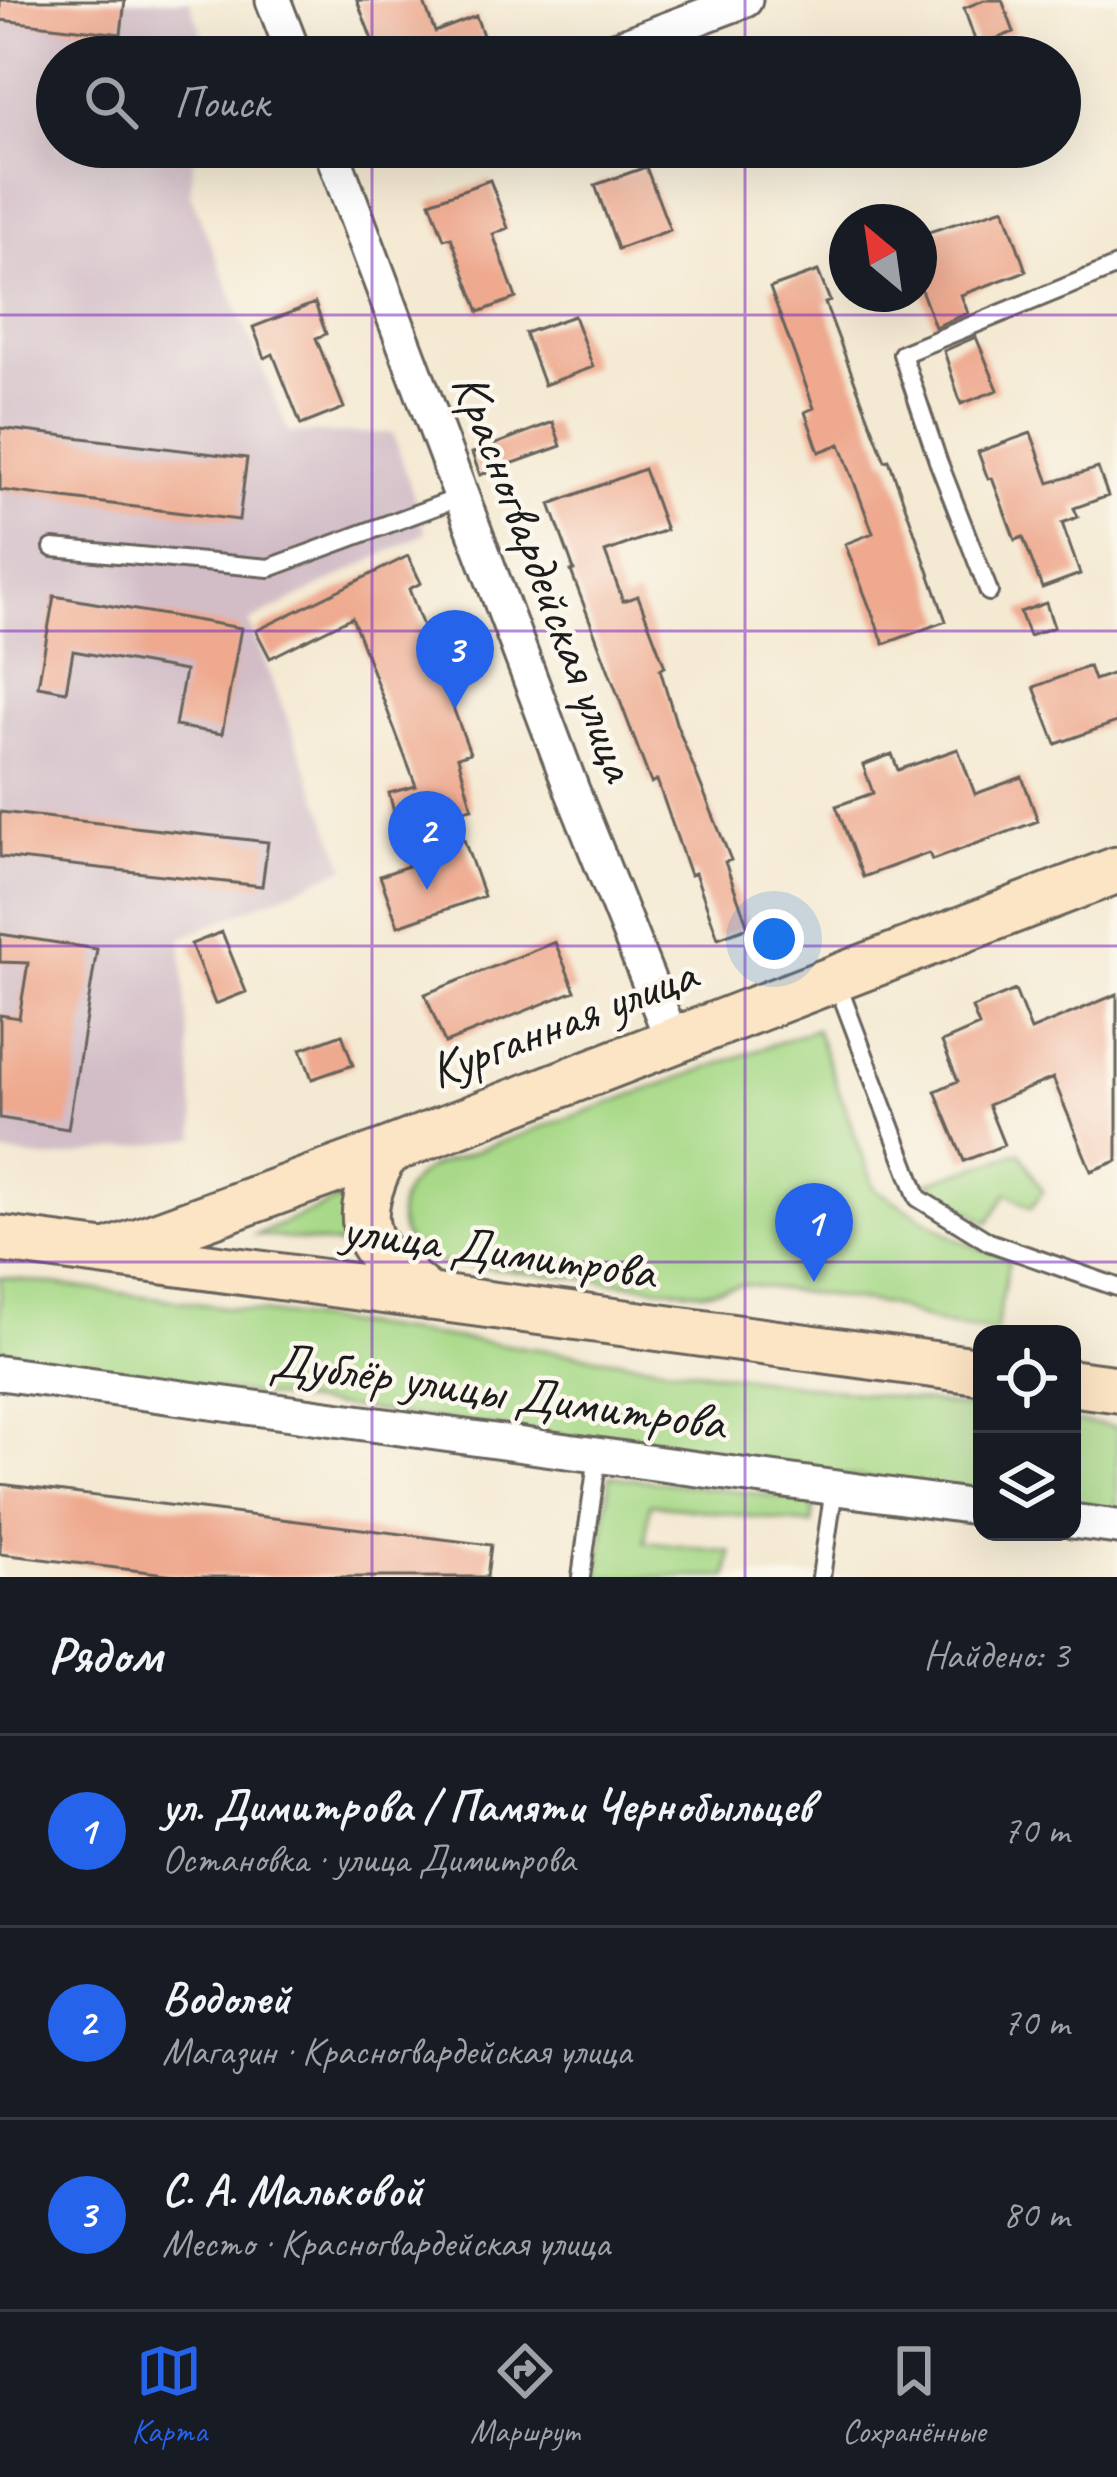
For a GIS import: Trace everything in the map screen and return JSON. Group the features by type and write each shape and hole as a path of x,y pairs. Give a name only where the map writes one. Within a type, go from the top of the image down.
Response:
{"street":[{"path":"273,0 287,36"},
{"path":"650,36 745,0"},
{"name":"Красногвардейская улица","path":"346,168 461,497 672,1040"},
{"name":"Курганная улица","path":"110,1252 385,1152 1117,870"},
{"name":"Курганная улица","path":"385,1152 365,1199 366,1229 379,1254 429,1297"},
{"name":"улица Димитрова","path":"0,1239 973,1370"},
{"name":"Дублёр улицы Димитрова","path":"0,1373 973,1507"},
{"path":"1081,1384 1117,1389"},
{"path":"1081,1522 1117,1527"}],"lane":[{"path":"989,592 902,354 1117,266"},
{"path":"53,548 269,568 461,497"},
{"path":"835,978 918,1198 989,1242 1117,1287"},
{"path":"581,1577 598,1455"},
{"path":"821,1577 834,1488"}],"shaded area":[{"path":"0,0 189,0 203,36 36,36 36,168 193,168 190,194 289,433 393,433 426,533 249,622 346,867 181,938 196,1138 51,1159 0,1153"}],"green space":[{"path":"816,1029 875,1189 958,1240 1009,1259 997,1325 973,1325 973,1329 940,1324 889,1305 744,1284 703,1292 431,1262 407,1241 399,1214 407,1188 431,1167"},
{"path":"1020,1152 1043,1191 1031,1208 1007,1193 988,1223 927,1183"},
{"path":"346,1197 349,1246 256,1235"},
{"path":"0,1277 973,1408 973,1493 0,1360"},
{"path":"1081,1422 1117,1427 1117,1512 1081,1507"},
{"path":"610,1476 815,1501 812,1524 650,1504 645,1542 731,1552 728,1577 598,1577"}],"building":[{"path":"0,0 125,0 121,34 0,20"},
{"path":"357,0 423,0 435,32 476,16 483,36 371,36"},
{"path":"984,0 1002,0 1014,32 974,36 964,8"},
{"path":"646,168 670,230 618,249 595,185"},
{"path":"490,180 508,228 493,234 516,298 479,312 451,237 444,239 430,202"},
{"path":"1004,208 1026,271 961,295 968,313 935,327 929,312 937,312 937,229"},
{"path":"818,271 829,298 825,303 885,461 889,460 946,621 884,644 845,544 873,533 840,444 819,452 805,412 814,408 770,288"},
{"path":"315,303 326,334 316,338 344,408 301,425 273,354 265,358 253,327"},
{"path":"574,316 593,367 544,385 525,333"},
{"path":"976,337 998,390 961,404 944,351"},
{"path":"553,422 561,446 480,475 472,453"},
{"path":"0,428 247,458 239,520 0,490"},
{"path":"1031,433 1049,483 1098,468 1108,496 1074,508 1078,517 1062,523 1080,574 1042,588 1023,537 1015,540 978,452"},
{"path":"644,469 666,530 605,552 623,601 638,596 665,667 660,669 676,723 731,860 725,862 748,927 718,938 657,780 651,783 550,504"},
{"path":"408,556 421,583 409,589 470,753 458,757 472,808 454,812 484,896 398,926 380,876 408,866 389,793 416,786 352,617 270,658 256,631"},
{"path":"54,596 241,628 222,734 175,726 185,671 73,651 66,691 38,686"},
{"path":"1046,603 1054,627 1029,636 1020,612"},
{"path":"1089,666 1094,680 1117,672 1117,722 1056,744 1034,687"},
{"path":"958,749 975,794 1022,777 1038,821 932,860 929,853 863,877 836,806 873,793 863,765 892,754 898,770"},
{"path":"0,812 268,842 262,886 0,857"},
{"path":"222,932 246,992 215,1004 191,944"},
{"path":"0,934 97,949 68,1129 0,1118 0,1015 19,1018 28,963 0,962"},
{"path":"555,942 575,991 445,1043 425,994"},
{"path":"1015,990 1031,1030 1117,994 1117,1161 1091,1171 1053,1078 988,1105 1004,1145 964,1161 935,1091 958,1081 942,1042 979,1026 972,1008"},
{"path":"342,1034 353,1065 312,1079 301,1049"},
{"path":"0,1484 491,1545 487,1577 191,1577 0,1554"}],"place":[{"name":"С. А. Мальковой","path":"455,709"},
{"name":"Водолей","path":"427,890"},
{"name":"ул. Димитрова / Памяти Чернобыльцев","path":"814,1282"}]}
